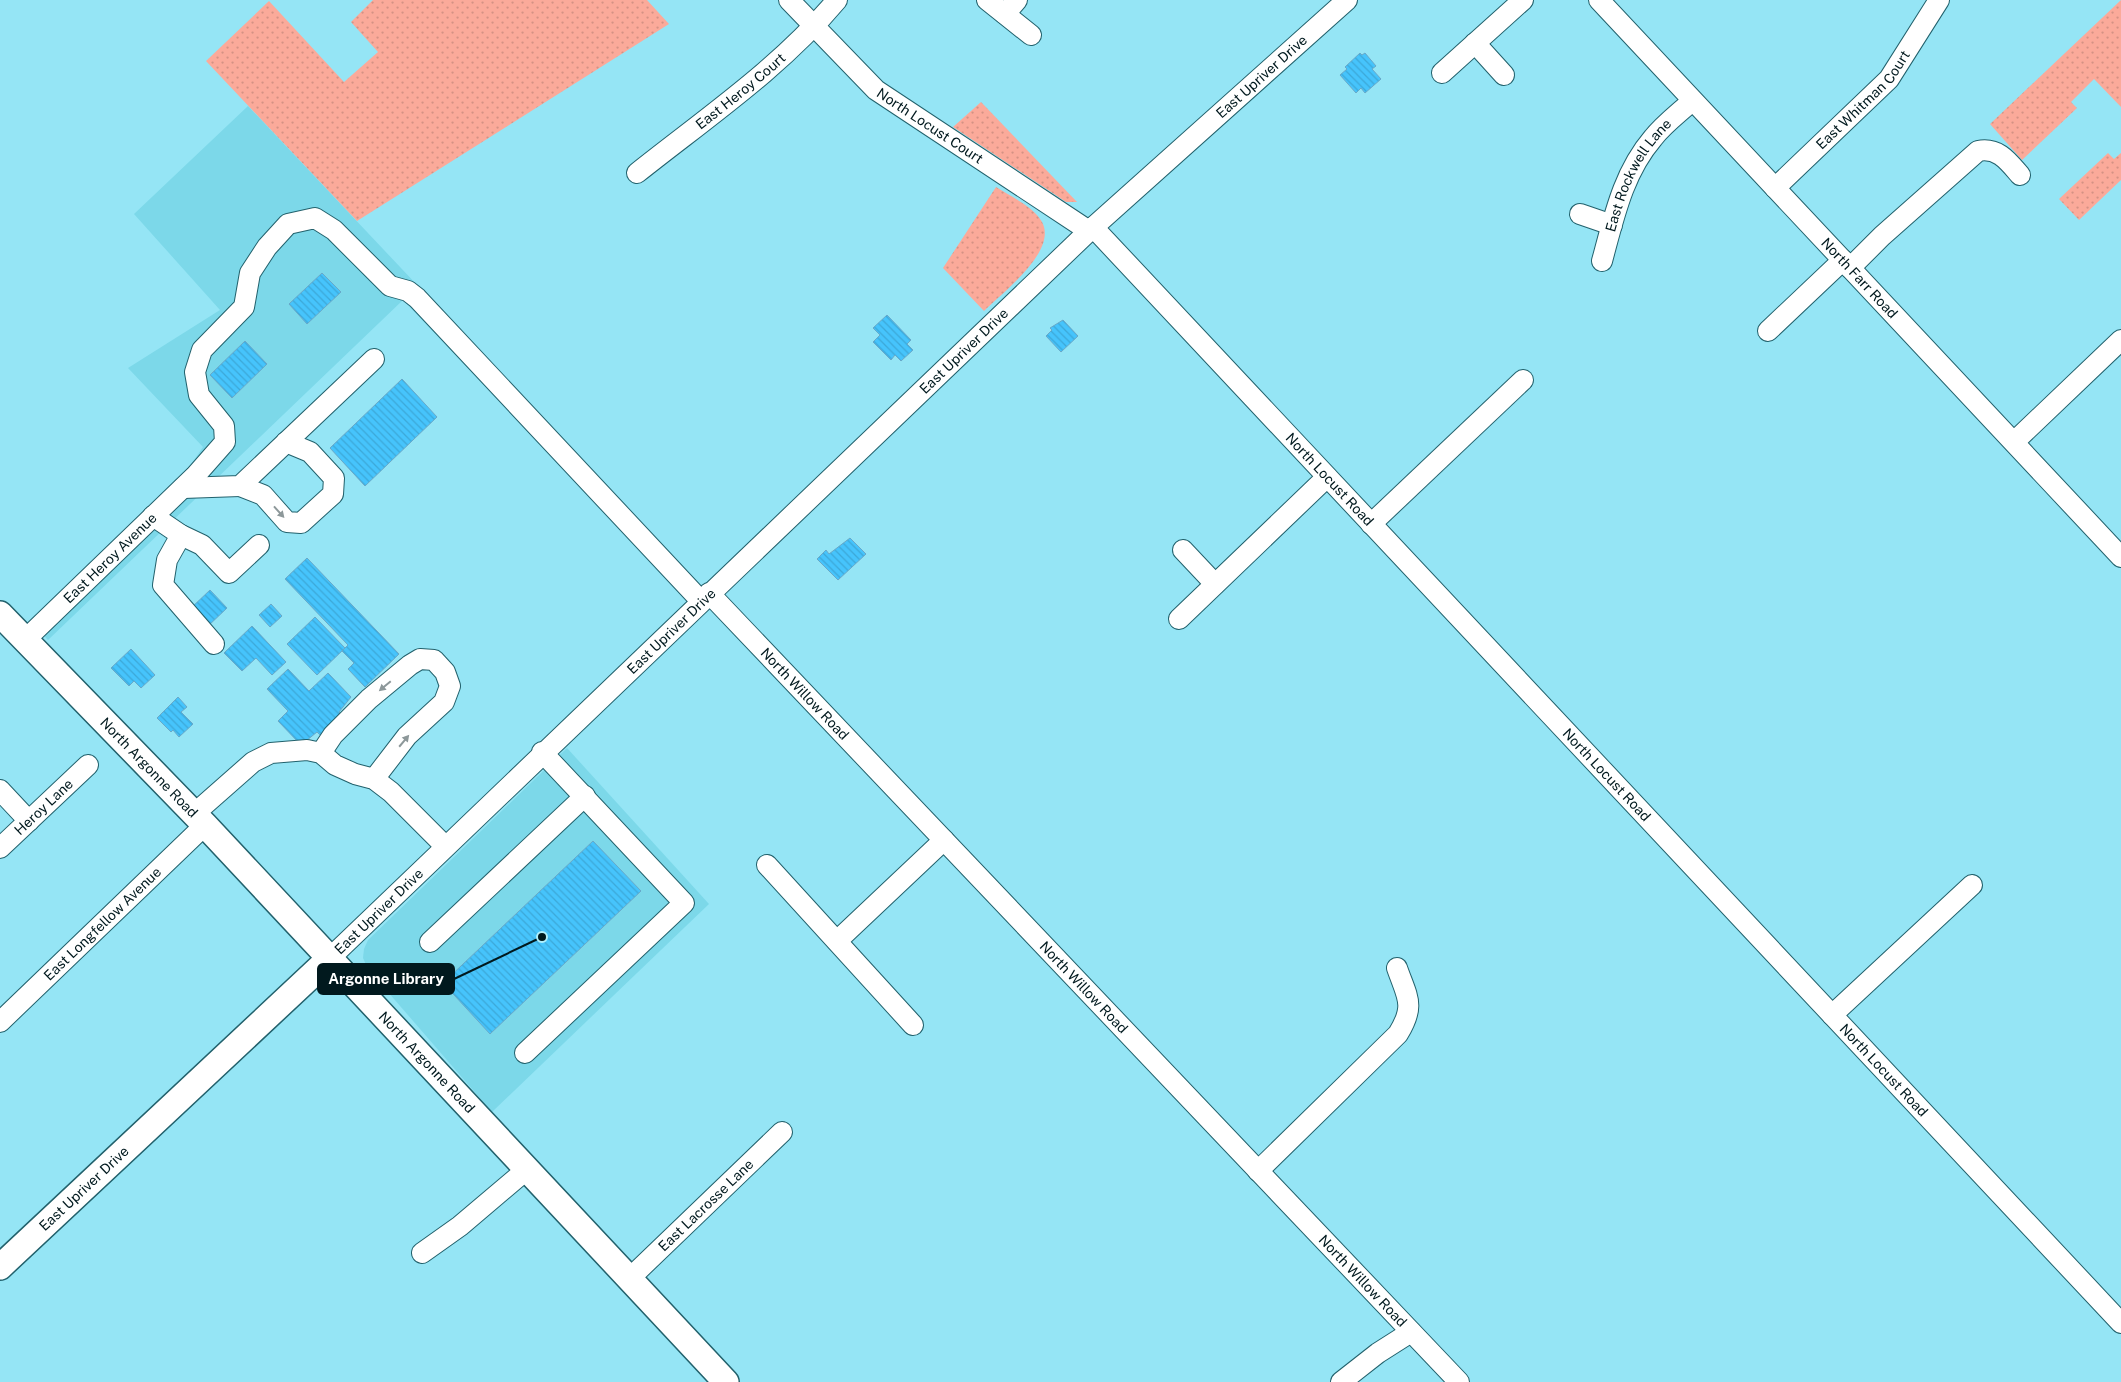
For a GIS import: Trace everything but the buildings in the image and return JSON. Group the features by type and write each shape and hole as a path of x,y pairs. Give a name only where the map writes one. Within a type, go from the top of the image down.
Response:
{"main road":[{"name":"North Argonne Road","path":"0,614 200,820 628,1280 726,1382"},
{"name":"East Upriver Drive","path":"0,1267 329,959"}],"street":[{"name":"North Locust Court","path":"790,0 876,90 1091,229"},
{"name":"East Heroy Court","path":"637,172 781,60 815,27 837,0"},
{"path":"987,0 1011,7 1031,35"},
{"name":"East Upriver Drive","path":"329,959 542,752 1091,229 1347,0"},
{"path":"1442,73 1523,0"},
{"name":"North Farr Road","path":"1599,0 2121,557"},
{"name":"East Whitman Court","path":"1775,188 1889,79 1939,0"},
{"path":"1475,43 1504,75"},
{"name":"East Rockwell Lane","path":"1602,260 1631,169 1653,137 1692,101"},
{"path":"1768,331 1846,264 1882,236 1978,151 1987,149 2002,154 2020,174"},
{"path":"1580,214 1612,225"},
{"name":"East Heroy Avenue","path":"25,640 189,482 225,442 224,426 200,395 194,372 202,350 244,307 250,273 267,247 288,224 315,218 334,230 390,286 408,291 417,298 705,597"},
{"name":"North Locust Road","path":"1091,229 1327,477 2121,1323"},
{"path":"2014,442 2121,340"},
{"path":"240,486 374,359"},
{"path":"1371,524 1523,380"},
{"path":"189,482 240,486 263,494 287,522 301,523 333,494 334,478 310,452 286,442"},
{"path":"1179,619 1327,477"},
{"path":"153,516 181,535 202,545 229,573 259,545"},
{"path":"181,535 167,560 162,584 214,644"},
{"path":"1183,550 1215,584"},
{"name":"North Willow Road","path":"705,597 944,840 1459,1382"},
{"path":"374,779 407,736 444,702 450,686 445,672 434,660 420,659 410,665 363,705 333,735 320,753 335,765 355,774 374,779 391,792 445,846"},
{"name":"East Longfellow Avenue","path":"0,1022 200,820 254,762 271,753 307,750 320,753"},
{"path":"525,1054 684,903 542,752"},
{"name":"Heroy Lane","path":"0,848 88,765"},
{"path":"0,790 28,821"},
{"path":"430,942 585,796"},
{"path":"837,941 944,840"},
{"path":"767,865 913,1025"},
{"path":"1832,1014 1972,885"},
{"path":"1258,1171 1398,1034 1408,1017 1409,1002 1397,968"},
{"name":"East Lacrosse Lane","path":"628,1280 782,1132"},
{"path":"422,1253 460,1226 526,1170"},
{"path":"1341,1382 1378,1353 1411,1332"}],"shaded area":[{"path":"373,0 647,0 669,24 357,221 206,61 269,1 344,82 378,52 351,22"},
{"path":"2121,0 2121,107 2094,79 2071,102 2077,108 2022,160 1990,124"},
{"path":"981,102 1077,202 1066,202 953,127"},
{"path":"248,106 698,582 684,595 403,300 48,640 30,620 186,472 203,447 128,368 220,310 134,214"},
{"path":"2108,153 2114,159 2121,153 2121,180 2079,220 2059,199"},
{"path":"996,187 1033,211 1042,222 1045,233 1042,246 1026,271 984,311 943,268"},
{"path":"567,748 709,904 492,1112 368,969 363,958 364,949 368,940"}],"place":[{"name":"Argonne Library","path":"542,937"}]}
